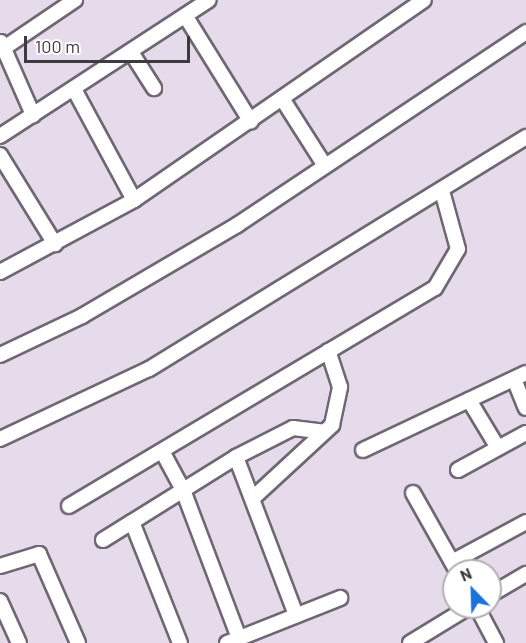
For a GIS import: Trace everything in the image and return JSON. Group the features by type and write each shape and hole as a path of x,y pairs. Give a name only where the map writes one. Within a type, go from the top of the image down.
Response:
{"street":[{"path":"33,115 5,64 2,44 75,0"},
{"path":"0,136 209,0"},
{"path":"0,272 134,200 283,100 424,0"},
{"path":"186,17 251,122"},
{"path":"0,355 82,316 237,225 526,32"},
{"path":"131,52 154,88"},
{"path":"74,89 134,200"},
{"path":"283,100 325,166"},
{"path":"0,439 149,369 442,191 526,137"},
{"path":"0,155 55,244"},
{"path":"69,506 435,288 458,249 442,191"},
{"path":"253,498 332,425 340,387 328,351"},
{"path":"363,450 520,376 526,408"},
{"path":"469,400 498,448"},
{"path":"103,540 236,457 293,428 324,432"},
{"path":"458,470 526,433"},
{"path":"162,451 183,490 233,641 340,598"},
{"path":"236,457 296,615"},
{"path":"413,493 451,559"},
{"path":"132,522 180,643"},
{"path":"466,559 526,522"},
{"path":"0,566 39,554 78,643"},
{"path":"502,588 526,574"},
{"path":"0,600 6,631 19,643"},
{"path":"410,643 449,619"},
{"path":"483,619 496,643"}]}
